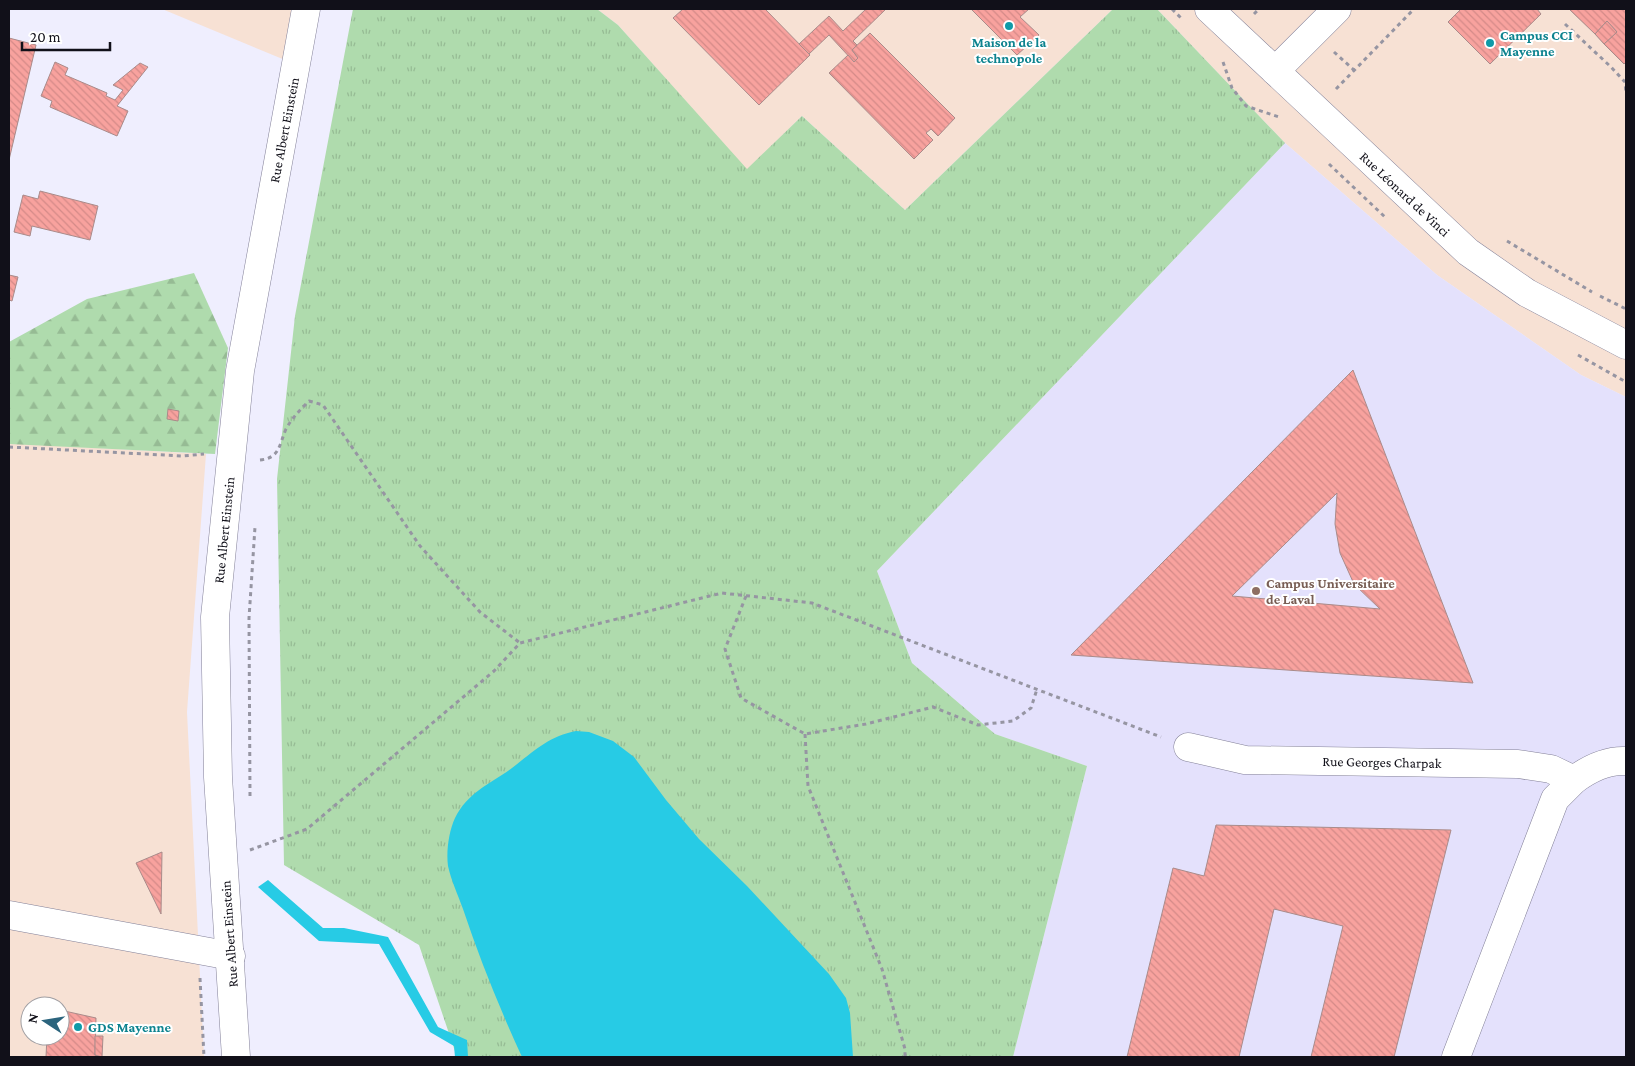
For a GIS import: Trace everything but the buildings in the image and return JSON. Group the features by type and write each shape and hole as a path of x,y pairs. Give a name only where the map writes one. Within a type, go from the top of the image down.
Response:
{"street":[{"name":"Rue Albert Einstein","path":"236,1057 218,777 216,617 241,361 306,9"},
{"name":"Rue Léonard de Vinci","path":"1209,9 1468,252 1527,293 1626,345"},
{"path":"1275,71 1337,9"},
{"name":"Rue Georges Charpak","path":"1188,747 1246,760 1518,764 1551,769 1574,780"},
{"path":"1456,1057 1555,799 1586,771 1613,760 1626,761"},
{"path":"9,915 231,956"}],"path":[{"path":"1340,94 1335,90 1414,9"},
{"path":"1565,24 1625,82 1626,94"},
{"path":"1501,238 1592,292 1626,309"},
{"path":"9,447 183,456 206,454 260,460 270,459 278,451 286,430 296,413 309,401 323,405 420,546 480,612 520,643"},
{"path":"260,470 261,450"},
{"path":"250,802 249,618 256,519"},
{"path":"223,855 251,850 307,829 494,671 520,643 722,593 812,603 1188,747"},
{"path":"746,596 726,649 741,698 805,734 866,724 933,707 978,725 1013,721 1031,708 1037,689"},
{"path":"805,734 808,786 882,970 905,1049 905,1057"},
{"path":"251,840 251,860"}],"shaded area":[{"path":"162,9 294,9 285,60"},
{"path":"597,9 1113,9 905,210 802,116 747,170 618,25"},
{"path":"1157,9 1626,9 1626,397 1581,375 1437,275 1285,143"},
{"name":"Campus Universitaire de Laval","path":"1285,143 1437,275 1581,375 1626,397 1626,1057 1013,1057 1087,766 995,734 912,663 877,571"},
{"path":"9,443 206,454 187,712 204,1057 9,1057"}],"green space":[{"path":"353,9 597,9 618,25 747,169 802,116 905,210 1113,9 1157,9 1285,143 877,571 912,663 995,734 1087,766 1013,1057 457,1057 419,945 284,865 277,479 295,316"},
{"path":"194,273 228,348 215,454 9,444 9,342 87,299"}],"water":[{"path":"576,731 589,732 613,741 634,757 666,800 699,839 747,886 829,974 846,998 850,1013 853,1057 522,1057 476,947 453,882 448,866 448,841 455,818 460,809 473,795 542,745 566,733"},
{"path":"268,880 323,928 344,928 388,937 438,1027 467,1040 468,1057 455,1057 454,1046 430,1032 379,944 319,941 258,887"}],"place":[{"name":"Maison de la technopole","path":"1009,26"},
{"name":"Campus CCI Mayenne","path":"1490,43"},
{"name":"Campus Universitaire de Laval","path":"1256,591"},
{"name":"GDS Mayenne","path":"78,1027"}]}
